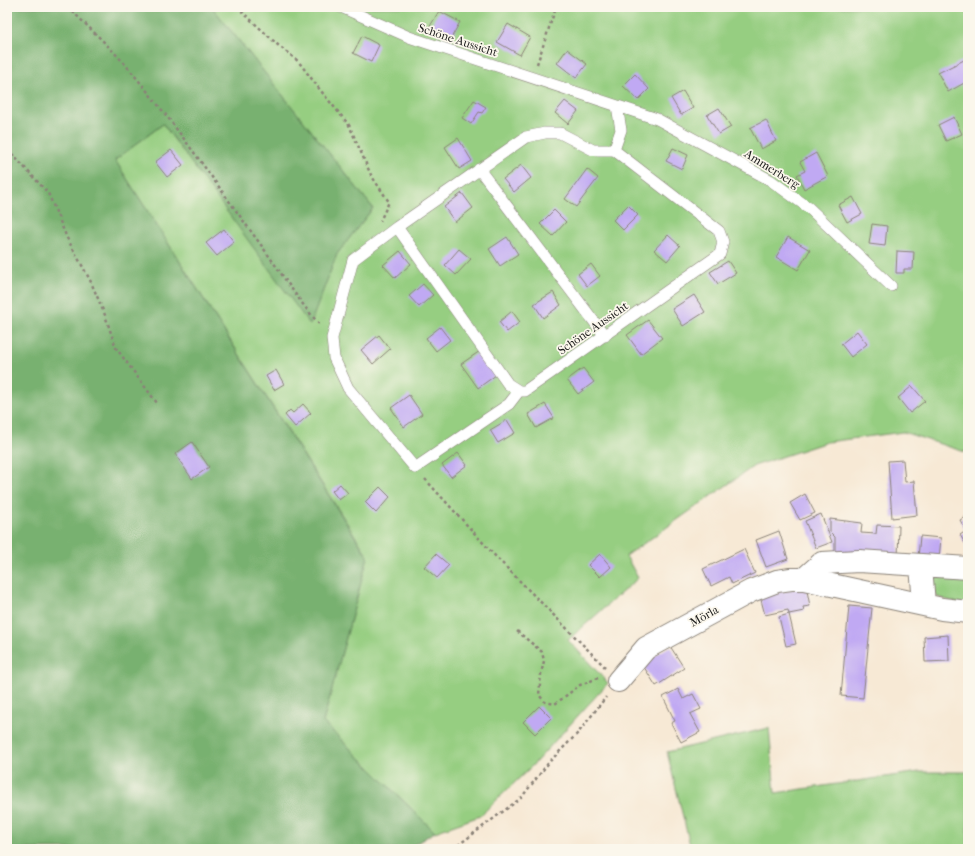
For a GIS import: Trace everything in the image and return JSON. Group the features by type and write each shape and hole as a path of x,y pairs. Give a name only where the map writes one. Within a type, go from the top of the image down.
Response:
{"street":[{"path":"804,579 822,563 859,561 968,568"},
{"path":"921,565 924,605"},
{"name":"Mörla","path":"618,681 646,648 751,590 777,581 804,579 942,609 968,612"}],"lane":[{"name":"Schöne Aussicht","path":"341,7 409,37 617,106"},
{"path":"397,227 508,384 519,391 509,404 415,468 348,388 334,358 332,338 353,260 397,227 526,136 545,133 560,133 593,150 614,150 621,130 617,106"},
{"name":"Ammerberg","path":"617,106 658,119 770,180 808,208 891,286"},
{"name":"Schöne Aussicht","path":"519,391 525,391 720,254 723,242 719,231 614,150"},
{"path":"479,169 605,336"}],"path":[{"path":"68,7 93,31 133,74 283,274 308,312 332,338"},
{"path":"237,7 279,46 298,61 349,125 371,175 389,202 377,226"},
{"path":"533,78 556,7"},
{"path":"7,150 14,155 48,193 67,238 90,280 105,315 116,348 157,403"},
{"path":"415,468 497,558 618,681"},
{"path":"517,631 542,652 544,660 539,695 545,702 555,704 580,685 599,678 618,681"},
{"path":"453,849 521,798 550,761 578,734 618,681"}],"green space":[{"path":"7,7 212,7 373,208 337,254 310,325 163,124 115,160 368,557 323,722 435,832 407,849 7,849"},
{"path":"212,7 968,7 968,453 903,432 827,442 754,466 626,556 638,578 568,640 608,683 533,765 480,816 435,832 323,722 368,556 115,160 163,124 310,324 337,254 373,208"},
{"path":"968,575 968,606 937,597 931,587 932,579 934,577"},
{"path":"769,728 775,793 919,772 968,772 968,849 691,849 667,752"}],"building":[{"path":"439,11 460,22 450,40 429,28"},
{"path":"508,24 530,37 520,55 497,42"},
{"path":"362,36 379,45 371,62 353,53"},
{"path":"567,49 587,64 576,78 557,63"},
{"path":"968,58 968,81 948,92 938,73"},
{"path":"635,74 649,89 638,100 623,86"},
{"path":"683,91 693,108 681,115 671,98"},
{"path":"474,100 486,107 482,113 479,112 471,124 462,118"},
{"path":"565,101 578,111 568,124 555,113"},
{"path":"719,108 731,127 719,134 707,115"},
{"path":"954,117 962,134 946,141 938,125"},
{"path":"766,120 776,141 761,149 750,128"},
{"path":"458,138 472,161 459,169 445,147"},
{"path":"673,148 688,155 682,169 666,161"},
{"path":"171,150 183,165 167,177 155,162"},
{"path":"816,153 828,176 804,189 797,175 805,171 800,162"},
{"path":"521,165 531,178 514,192 503,179"},
{"path":"587,169 598,178 576,207 565,199"},
{"path":"462,193 473,208 455,222 444,207"},
{"path":"853,197 862,214 847,222 838,205"},
{"path":"628,205 638,215 623,230 613,220"},
{"path":"554,210 566,222 553,236 540,224"},
{"path":"872,224 887,226 885,246 869,244"},
{"path":"224,229 234,242 217,256 206,243"},
{"path":"668,235 680,246 667,261 654,250"},
{"path":"507,237 518,254 500,266 489,249"},
{"path":"788,237 810,250 798,270 776,257"},
{"path":"459,249 471,259 456,275 445,265"},
{"path":"400,251 411,264 395,278 383,265"},
{"path":"897,251 914,252 913,269 904,269 904,273 896,273"},
{"path":"728,261 736,273 718,284 710,272"},
{"path":"591,264 600,276 587,286 578,274"},
{"path":"423,284 433,295 419,307 409,296"},
{"path":"553,292 561,305 543,318 534,304"},
{"path":"694,295 705,312 683,326 672,309"},
{"path":"512,311 520,322 507,332 499,322"},
{"path":"648,320 662,338 641,354 627,335"},
{"path":"440,327 450,340 436,351 426,338"},
{"path":"857,331 867,344 851,357 841,344"},
{"path":"379,335 390,349 373,364 361,350"},
{"path":"480,351 496,375 478,388 461,364"},
{"path":"583,368 594,382 578,394 567,380"},
{"path":"276,370 284,384 274,390 266,376"},
{"path":"912,386 925,401 910,413 898,398"},
{"path":"409,395 422,414 404,427 391,408"},
{"path":"303,404 311,413 295,427 285,415 290,410 293,413"},
{"path":"545,404 554,418 536,428 528,414"},
{"path":"507,420 515,433 498,443 490,430"},
{"path":"192,442 209,467 192,479 175,454"},
{"path":"458,453 467,465 451,477 442,465"},
{"path":"903,460 905,482 914,481 917,515 892,518 888,461"},
{"path":"340,484 348,493 339,500 332,491"},
{"path":"380,487 390,497 376,513 365,502"},
{"path":"805,494 815,513 800,520 790,503"},
{"path":"821,514 832,542 816,548 805,521"},
{"path":"968,515 968,548 960,535 966,531 960,520"},
{"path":"830,519 862,523 861,533 876,534 877,525 899,526 898,558 835,553 835,537 830,532"},
{"path":"779,531 788,559 766,567 756,540"},
{"path":"920,536 941,538 939,559 918,558"},
{"path":"744,549 755,573 732,584 729,577 711,586 703,569"},
{"path":"436,554 449,565 437,578 424,567"},
{"path":"600,554 611,567 600,577 588,565"},
{"path":"806,586 810,606 803,607 804,611 789,614 788,610 765,615 760,596"},
{"path":"849,606 872,608 863,698 841,696"},
{"path":"789,614 796,644 786,646 779,617"},
{"path":"948,635 949,661 925,662 924,637"},
{"path":"670,646 684,668 656,686 642,664"},
{"path":"678,689 683,699 693,694 701,709 690,714 700,732 681,742 671,723 675,721 663,697"},
{"path":"539,706 551,718 535,734 523,722"}]}
